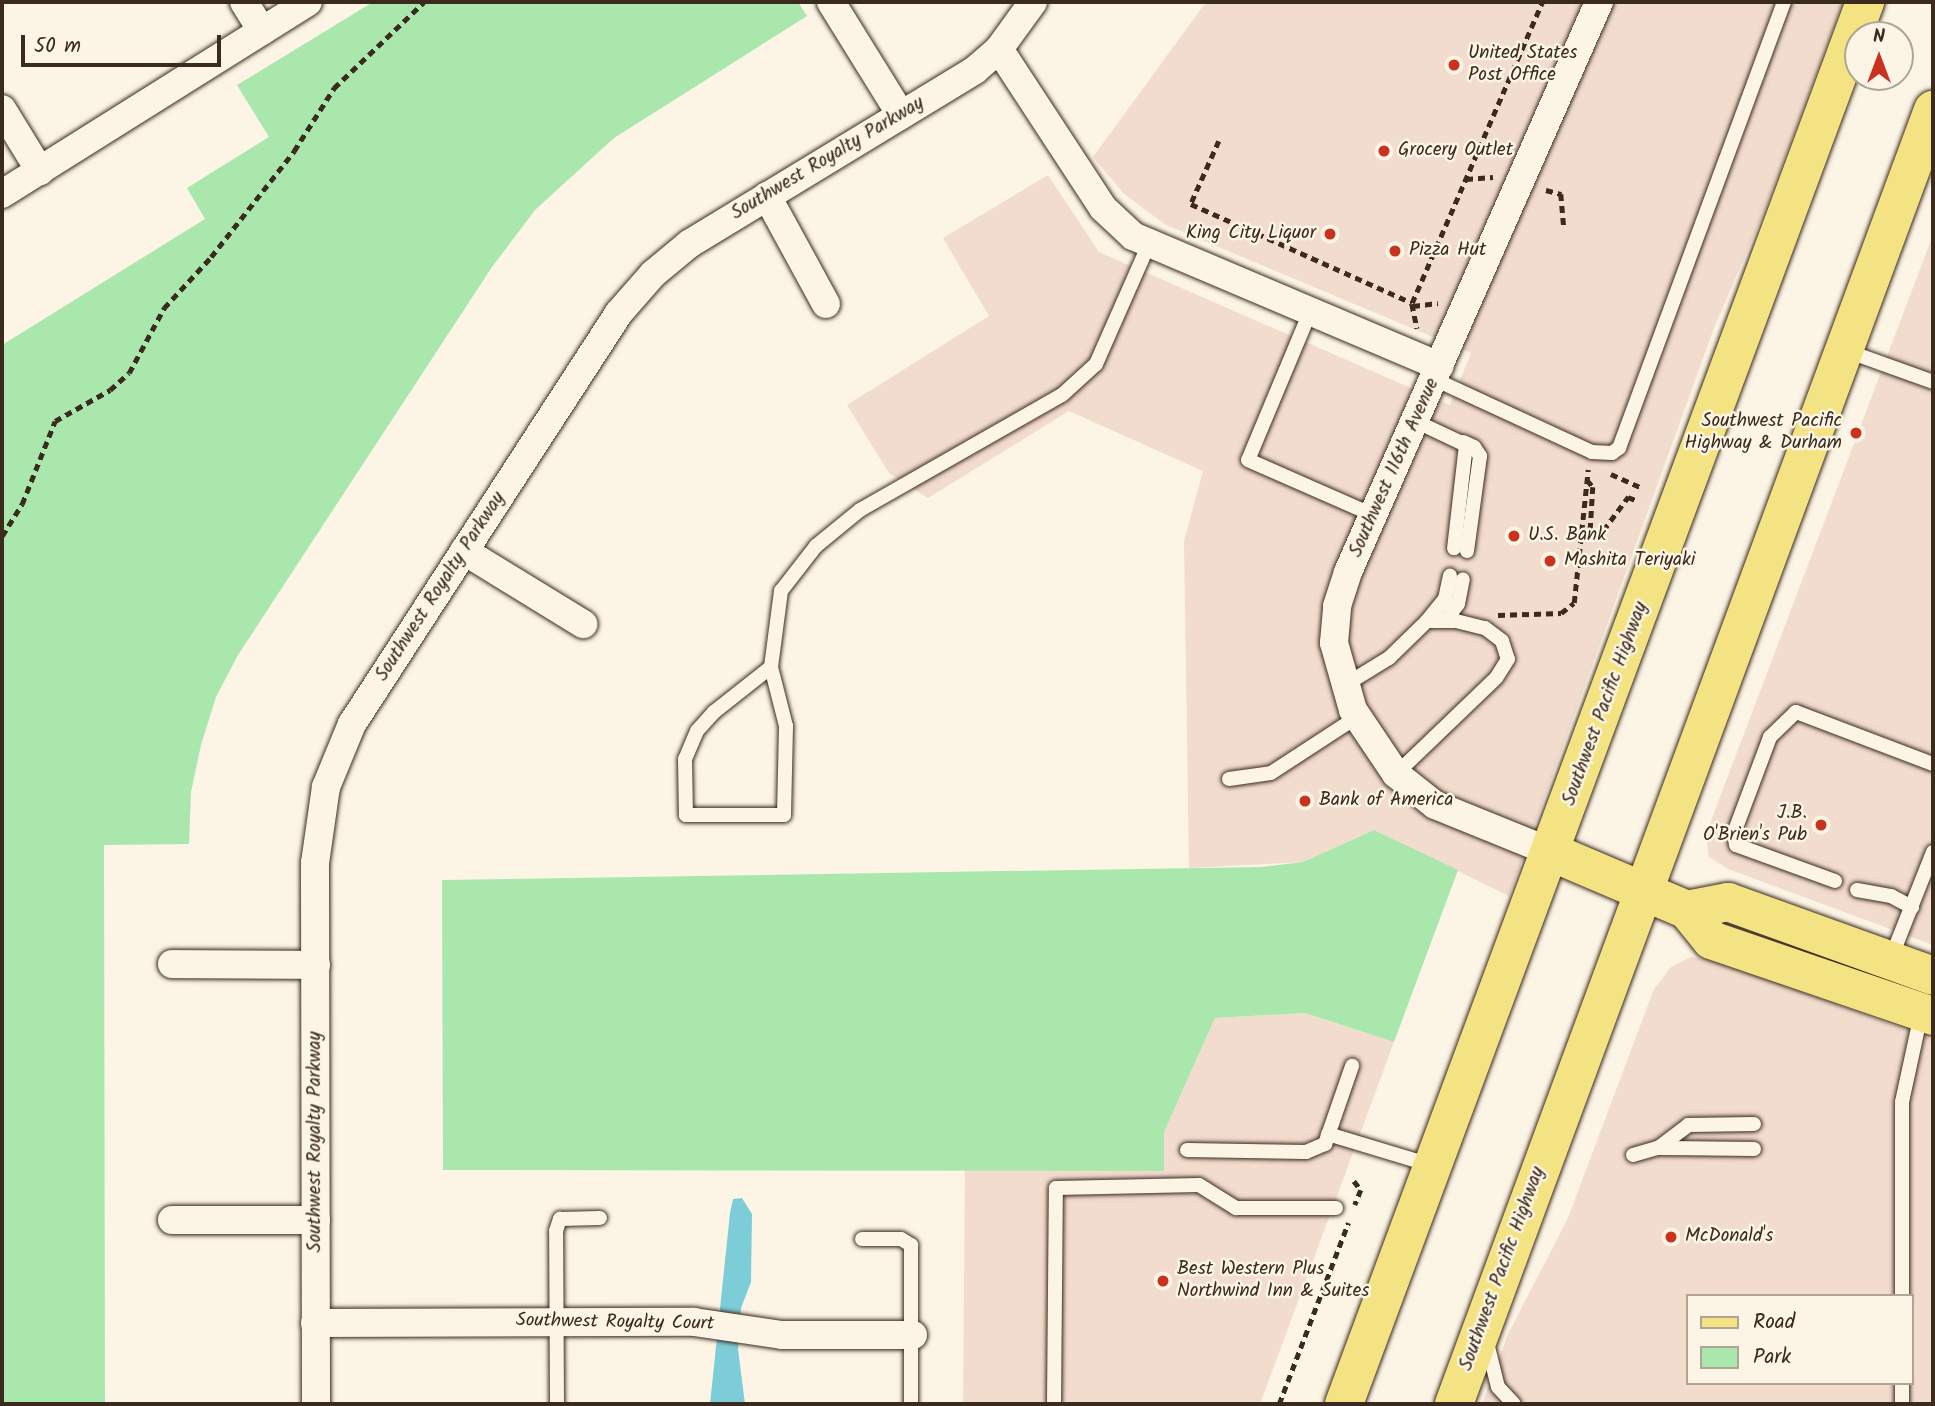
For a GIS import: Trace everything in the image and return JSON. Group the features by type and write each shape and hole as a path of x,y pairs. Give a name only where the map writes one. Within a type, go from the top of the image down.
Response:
{"main road":[{"name":"Southwest Pacific Highway","path":"1344,1404 1865,2"},
{"name":"Southwest Pacific Highway","path":"1454,1404 1842,349 1933,113"},
{"path":"1551,852 1643,888 1687,910 1711,940 1927,1014"},
{"path":"1687,910 1728,902 1933,976"}],"street":[{"path":"244,2 262,31"},
{"path":"2,194 309,2"},
{"path":"831,2 901,115"},
{"name":"Southwest Royalty Parkway","path":"316,1404 317,823 337,754 389,664 618,314 653,274 689,244 975,70 999,49 1033,2"},
{"name":"Southwest 116th Avenue","path":"1551,852 1436,805 1396,774 1357,717 1334,643 1337,607 1373,515 1599,2"},
{"path":"999,49 1110,218 1149,244 1310,312 1437,372"},
{"path":"2,109 40,171"},
{"path":"767,196 826,304"},
{"path":"464,551 583,624"},
{"path":"172,964 316,965"},
{"path":"172,1220 316,1220"},
{"name":"Southwest Royalty Court","path":"316,1323 557,1320 717,1324 760,1333 913,1335"}],"lane":[{"path":"1437,372 1592,452 1612,453 1619,447 1784,2"},
{"path":"771,667 714,712 697,731 685,759 686,815 784,815 786,726 771,667 781,592 816,546 860,510 1062,395 1096,364 1149,244"},
{"path":"1310,312 1248,460 1373,515"},
{"path":"1842,349 1933,382"},
{"path":"1415,421 1474,447 1480,456 1460,550"},
{"path":"1345,685 1388,658 1427,621 1446,598 1457,577 1458,604 1445,621"},
{"path":"1396,774 1508,659 1502,641 1485,628 1445,621 1427,621"},
{"path":"1835,881 1736,845 1734,833 1769,737 1796,712 1933,764"},
{"path":"1229,779 1271,773 1357,717"},
{"path":"1890,960 1933,852"},
{"path":"1857,890 1891,896 1912,907"},
{"path":"1902,1294 1902,1102 1927,1014"},
{"path":"1187,1150 1306,1152 1325,1144 1352,1066"},
{"path":"1658,1148 1688,1125 1754,1124"},
{"path":"1328,1134 1432,1165"},
{"path":"1633,1155 1658,1148 1754,1149"},
{"path":"1054,1404 1056,1188 1199,1185 1236,1208 1336,1208"},
{"path":"557,1404 558,1224 568,1217 600,1218"},
{"path":"862,1239 901,1239 911,1245 911,1404"},
{"path":"1484,1322 1498,1387 1514,1404"},
{"path":"1902,1385 1902,1404"}],"path":[{"path":"2,537 22,504 55,421 110,390 129,373 164,309 211,257 294,151 334,88 424,2"},
{"path":"1417,328 1412,304 1542,2"},
{"path":"1219,141 1191,204 1412,304 1438,303"},
{"path":"1485,628 1502,611 1528,615 1561,613 1571,607 1588,464 1643,488"},
{"path":"1587,480 1594,487 1590,536 1596,540 1628,497 1638,500"},
{"path":"1279,1404 1360,1190 1354,1181"}],"shaded area":[{"path":"1206,2 1843,2 1769,200 1714,328 1509,896 1374,830 1303,862 1189,868 1184,541 1203,471 1069,411 928,498 889,473 847,405 989,316 943,238 1048,175 1099,252 1450,405 1471,353 1166,225 1124,194 1093,157"},
{"path":"1933,235 1933,945 1728,869 1709,857 1706,834"},
{"path":"1691,957 1719,961 1933,1040 1933,1404 1482,1404 1508,1334 1568,1218 1654,989 1671,967"},
{"path":"1305,1013 1394,1042 1260,1404 963,1404 965,1170 1163,1171 1164,1132 1215,1018"}],"green space":[{"path":"373,2 798,2 807,16 614,138 535,210 492,267 238,655 216,697 201,745 191,792 189,844 104,845 105,1404 2,1404 2,345 205,219 187,188 269,137 237,85"},
{"path":"1374,830 1458,870 1394,1042 1305,1013 1215,1018 1164,1132 1164,1171 443,1170 442,880 1261,867 1303,862"}],"water":[{"path":"742,1198 752,1214 751,1282 741,1308 738,1349 745,1404 710,1404 730,1213 733,1199"}],"place":[{"name":"United States Post Office","path":"1454,65"},
{"name":"Grocery Outlet","path":"1384,151"},
{"name":"King City Liquor","path":"1330,234"},
{"name":"Pizza Hut","path":"1395,251"},
{"name":"Southwest Pacific Highway & Durham","path":"1856,433"},
{"name":"U.S. Bank","path":"1514,536"},
{"name":"Mashita Teriyaki","path":"1550,561"},
{"name":"Bank of America","path":"1305,801"},
{"name":"J.B. O'Brien's Pub","path":"1821,825"},
{"name":"McDonald's","path":"1671,1237"},
{"name":"Best Western Plus Northwind Inn & Suites","path":"1163,1281"}]}
